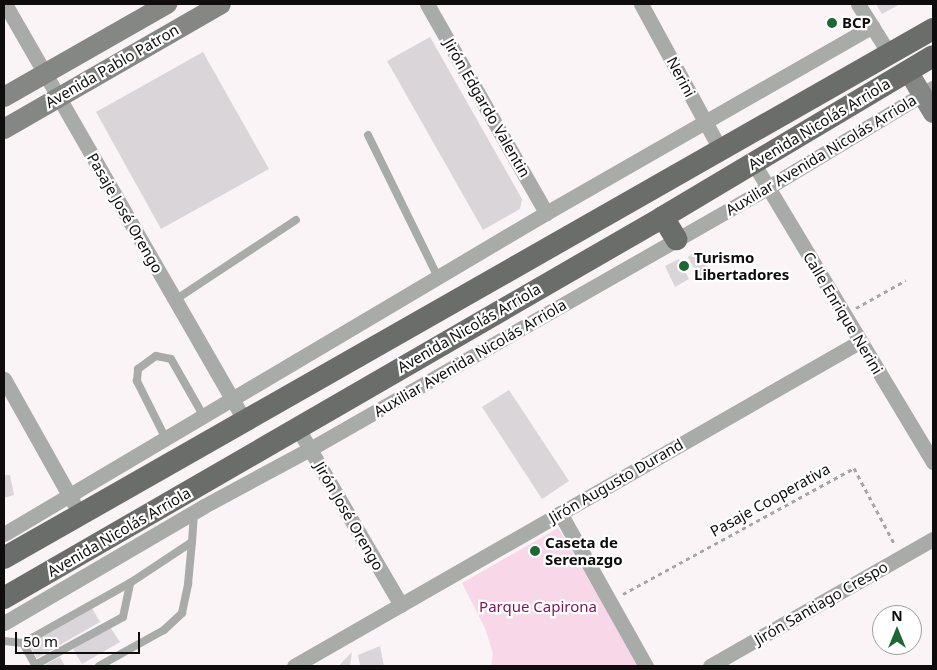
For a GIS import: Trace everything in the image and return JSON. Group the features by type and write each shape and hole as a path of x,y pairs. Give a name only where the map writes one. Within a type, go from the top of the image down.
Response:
{"main road":[{"name":"Avenida Nicolás Arriola","path":"4,558 933,30"},
{"path":"908,71 907,55 914,41"},
{"name":"Avenida Nicolás Arriola","path":"4,598 204,484 297,427 754,164 908,71 931,61"},
{"path":"663,217 676,239"},
{"path":"199,509 204,484"}],"street":[{"name":"Pasaje José Orengo","path":"5,4 245,422"},
{"name":"Avenida Pablo Patron","path":"4,98 167,4"},
{"name":"Avenida Pablo Patron","path":"4,129 221,4"},
{"name":"Jirón Edgardo Valentin","path":"427,4 546,213"},
{"name":"Nerini","path":"641,4 721,151"},
{"path":"858,4 890,55"},
{"path":"4,534 165,437 439,279 546,213 704,120 872,26"},
{"path":"116,34 125,59"},
{"path":"908,71 928,91 933,113"},
{"name":"Auxiliar Avenida Nicolás Arriola","path":"4,622 199,509 310,449 767,188 928,91"},
{"name":"Calle Enrique Nerini","path":"754,164 859,342 933,462"},
{"name":"Jirón Augusto Durand","path":"294,666 859,342"},
{"path":"4,379 80,515"},
{"name":"Jirón José Orengo","path":"297,427 401,605"},
{"path":"560,513 646,666"},
{"name":"Jirón Santiago Crespo","path":"710,666 933,539"}],"lane":[{"path":"368,135 439,279"},
{"path":"175,300 296,220"},
{"path":"165,437 137,381 138,369 156,356 171,360 203,416"},
{"path":"100,666 164,630 182,613 188,584 192,542 199,509"},
{"path":"4,641 23,643 130,583 192,542"},
{"path":"23,643 35,666 123,617 130,583"}],"path":[{"path":"843,315 906,280"},
{"name":"Pasaje Cooperativa","path":"609,602 854,468 902,557"}],"green space":[{"name":"Parque Capirona","path":"558,528 640,666 491,666 493,654 485,628 462,583"}],"building":[{"path":"876,4 900,4 882,14"},
{"path":"430,37 522,199 520,209 483,230 387,61"},
{"path":"203,52 269,169 161,229 96,112"},
{"path":"698,251 710,272 699,278 688,257"},
{"path":"679,259 689,279 675,287 665,266"},
{"path":"509,390 569,481 542,499 482,407"},
{"path":"4,475 10,475 14,495 4,498"},
{"name":"Caseta de Serenazgo","path":"535,548 539,552 535,556 531,552"},
{"path":"92,608 100,622 37,658 29,644"},
{"path":"110,627 120,642 82,664 73,649"},
{"path":"380,646 384,666 356,666 360,665 358,655"},
{"path":"352,652 350,666 339,666 345,659"},
{"path":"60,657 65,666 43,666"}],"place":[{"name":"BCP","path":"832,23"},
{"name":"Turismo Libertadores","path":"684,266"},
{"name":"Caseta de Serenazgo","path":"535,551"}]}
